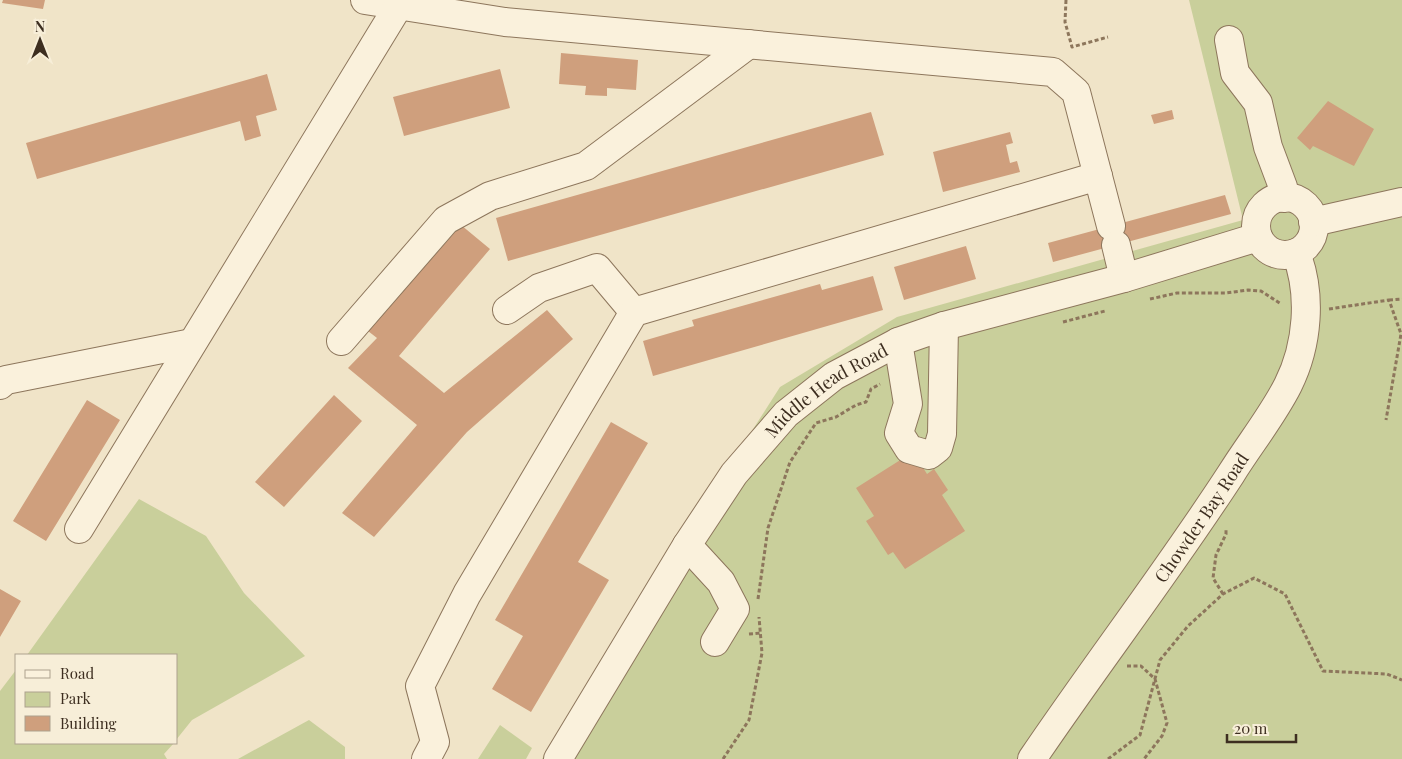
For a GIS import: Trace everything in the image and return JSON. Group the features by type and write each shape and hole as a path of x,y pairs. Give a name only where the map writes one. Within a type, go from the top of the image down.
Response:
{"street":[{"path":"365,0 506,22 1053,72 1076,92 1124,278"},
{"path":"79,530 399,5"},
{"path":"1229,40 1235,73 1258,102 1268,147 1283,187 1284,198"},
{"path":"341,340 446,220 490,196 586,166 750,44"},
{"path":"426,759 435,742 420,686 467,594 634,312 1098,176"},
{"path":"1284,198 1300,202 1308,209 1313,222 1310,241 1296,253 1282,255 1272,252 1263,245 1258,237 1256,223 1260,212 1268,203 1284,198"},
{"path":"1313,222 1402,202"},
{"name":"Middle Head Road","path":"558,759 687,545 734,474 786,414 834,376 898,342 944,326 1124,278 1258,237"},
{"name":"Chowder Bay Road","path":"1032,759 1105,652 1179,553 1288,384 1303,339 1307,310 1307,292 1296,253"},
{"path":"507,310 539,288 597,268 634,312"},
{"path":"898,342 908,404 899,433 909,449 929,455 938,448 942,434 944,326"},
{"path":"0,385 6,380 192,343"},
{"path":"687,545 721,582 734,609 715,642"}],"path":[{"path":"1066,0 1064,22 1072,47 1108,37"},
{"path":"1147,299 1177,293 1226,293 1248,290 1261,292 1280,304 1307,310 1402,299"},
{"path":"1386,420 1402,334 1389,300"},
{"path":"1060,322 1070,322 1112,309"},
{"path":"758,607 768,528 790,462 816,423"},
{"path":"1219,492 1226,510 1226,534 1216,555 1213,578 1223,594"},
{"path":"1108,759 1140,735 1160,660 1188,626 1223,594 1254,578 1285,594 1323,671 1387,674 1402,680"},
{"path":"723,759 750,720 762,653 759,615"},
{"path":"1105,652 1125,666 1141,666 1155,678 1167,723 1162,736 1144,759"}],"green space":[{"path":"1189,0 1402,0 1402,759 542,759 780,387 897,317 1243,220"},
{"path":"139,499 206,536 244,593 305,656 192,720 178,738 178,654 28,654"},
{"path":"15,671 15,744 173,744 164,754 167,759 0,759 0,691"},
{"path":"309,720 345,747 345,759 238,759"},
{"path":"500,725 532,748 526,759 478,759"}],"building":[{"path":"3,0 45,0 43,9 2,3"},
{"path":"561,53 638,60 636,90 607,88 607,96 585,95 586,86 559,84"},
{"path":"500,69 510,108 404,136 393,97"},
{"path":"267,74 277,110 256,116 261,136 245,141 240,121 37,179 26,143"},
{"path":"1328,101 1374,129 1354,166 1313,146 1310,150 1297,138"},
{"path":"1172,110 1174,119 1154,124 1151,115"},
{"path":"871,112 884,155 508,261 496,218"},
{"path":"1010,132 1013,143 1006,145 1010,163 1017,161 1020,172 943,192 933,152"},
{"path":"1225,195 1231,214 1053,262 1048,243"},
{"path":"461,225 490,249 399,356 444,393 547,310 573,339 467,432 374,537 342,513 417,425 348,368 377,338 368,331"},
{"path":"966,246 976,279 904,300 894,267"},
{"path":"873,276 883,310 653,376 643,341 694,326 692,320 820,284 822,290"},
{"path":"334,395 362,421 284,507 255,482"},
{"path":"87,400 120,420 46,541 13,521"},
{"path":"611,422 648,443 578,562 609,580 531,712 492,689 523,636 495,620"},
{"path":"913,452 927,474 934,469 948,490 942,495 965,531 905,569 893,552 888,555 866,521 874,516 856,488"},
{"path":"0,589 21,601 0,637"}]}
